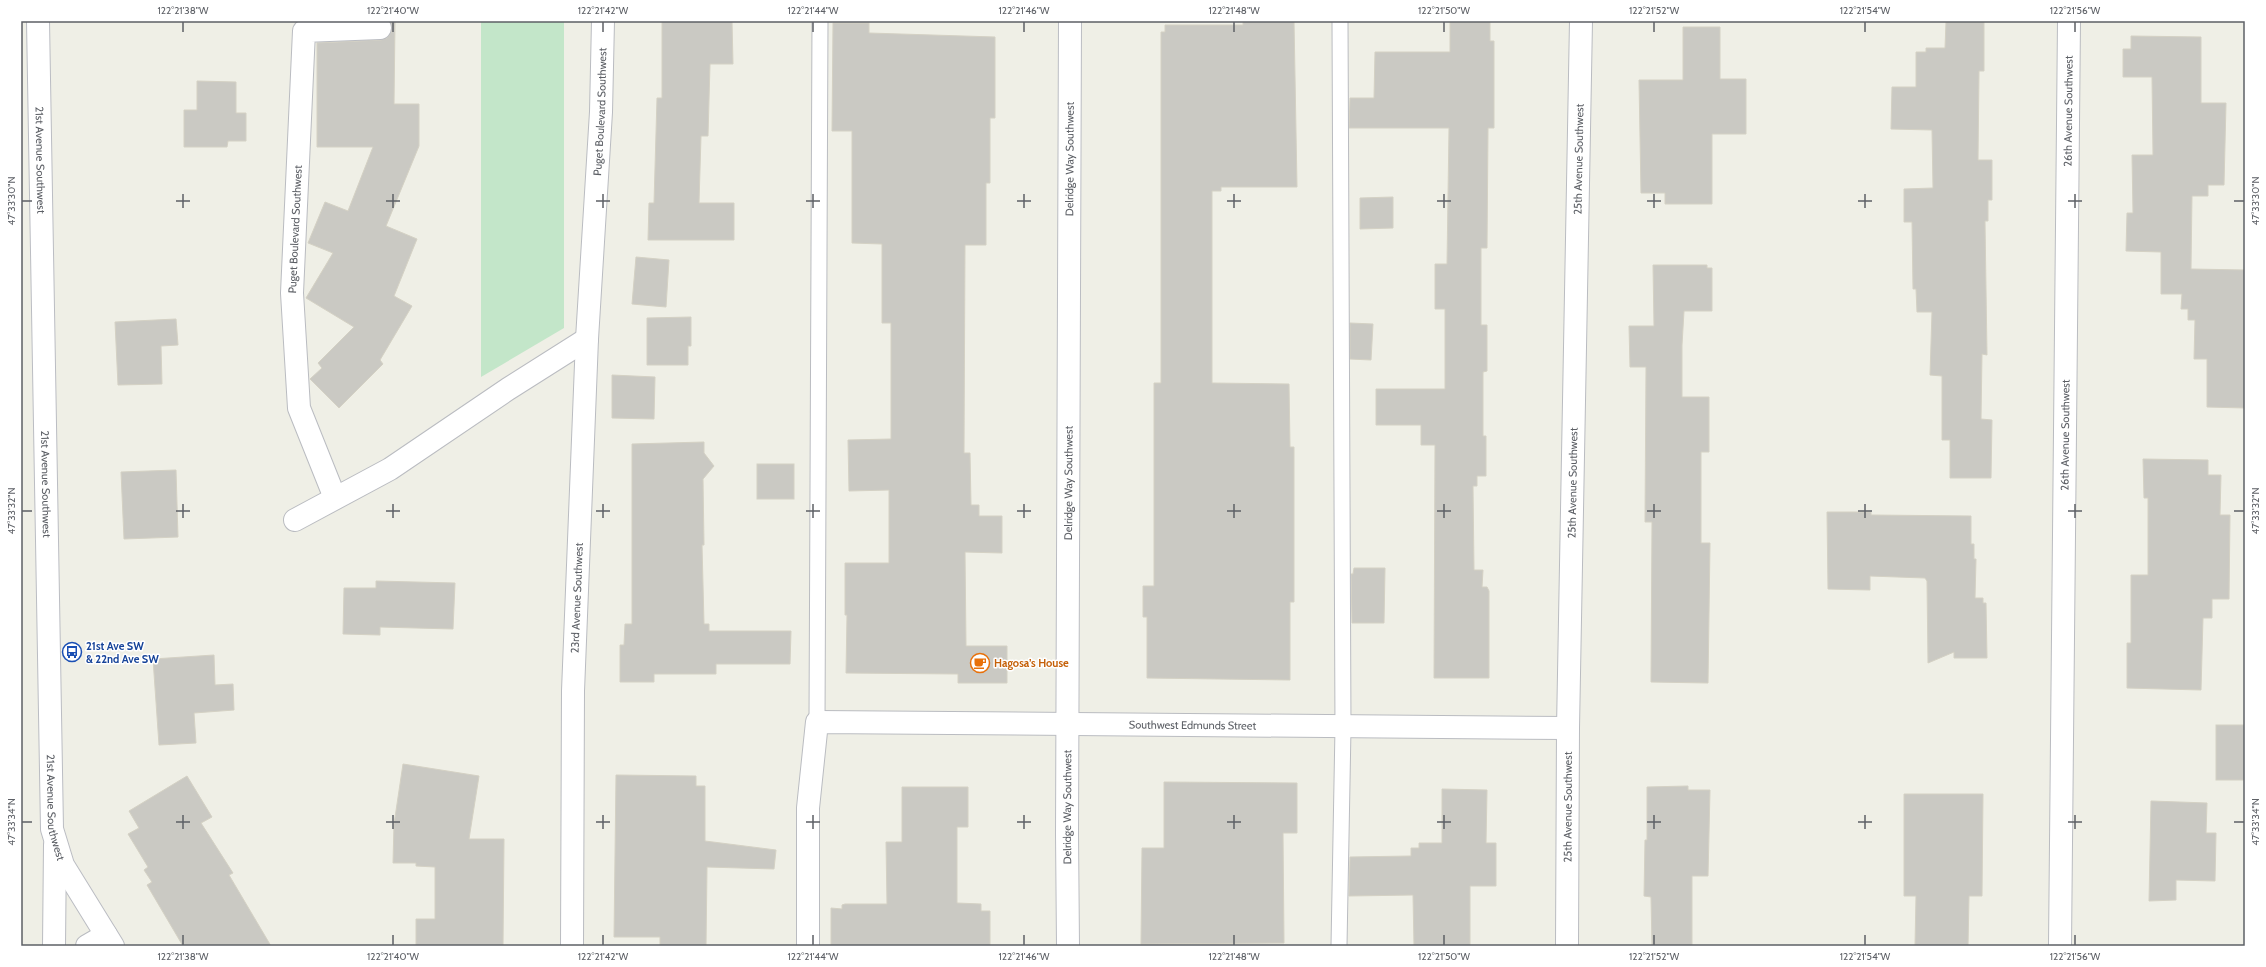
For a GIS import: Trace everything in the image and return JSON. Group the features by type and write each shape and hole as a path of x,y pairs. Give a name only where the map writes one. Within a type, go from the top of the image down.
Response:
{"street":[{"name":"21st Avenue Southwest","path":"38,21 51,802 52,829 55,845 54,946"},
{"name":"Puget Boulevard Southwest","path":"592,251 601,112 603,21"},
{"name":"Delridge Way Southwest","path":"1068,946 1070,21"},
{"name":"25th Avenue Southwest","path":"1567,946 1568,728 1581,21"},
{"name":"26th Avenue Southwest","path":"2060,946 2069,21"},
{"name":"Puget Boulevard Southwest","path":"335,498 299,408 292,293 304,31 380,28"},
{"name":"23rd Avenue Southwest","path":"572,946 573,691 587,338 592,251"},
{"path":"294,520 390,469 508,389 587,338"},
{"path":"808,946 808,808 817,722"},
{"name":"Southwest Edmunds Street","path":"817,722 1343,728 1568,728"},
{"path":"55,845 63,865 109,940 87,946"}],"lane":[{"path":"817,722 820,21"},
{"path":"1339,946 1343,728 1340,21"}],"green space":[{"path":"481,21 564,21 564,328 481,377"}],"building":[{"path":"390,21 395,21 394,104 419,104 419,146 386,226 417,239 394,296 412,306 380,360 383,364 339,408 310,379 322,368 318,363 354,327 306,298 333,253 308,243 325,202 348,211 373,147 317,147 317,43 381,40 387,38 391,33 392,27"},
{"path":"662,21 732,21 733,64 710,64 708,136 701,136 699,203 734,203 734,240 648,240 649,203 654,203 657,98 662,98"},
{"path":"1243,21 1294,21 1297,187 1221,187 1221,191 1212,191 1212,383 1289,384 1290,447 1294,447 1294,602 1290,602 1290,680 1147,678 1147,617 1143,617 1143,586 1154,586 1154,383 1161,383 1161,32 1165,32 1165,25 1243,25"},
{"path":"1450,22 1490,22 1490,41 1494,41 1494,128 1488,128 1487,248 1481,248 1481,325 1487,325 1487,371 1483,372 1483,436 1486,436 1486,476 1477,476 1477,486 1473,486 1474,570 1483,570 1482,587 1487,587 1489,591 1489,678 1434,678 1435,445 1421,445 1421,425 1376,425 1376,389 1445,389 1445,309 1435,309 1435,264 1447,264 1449,128 1349,128 1350,98 1374,98 1375,52 1450,52"},
{"path":"1946,22 1984,22 1984,71 1979,71 1978,160 1992,160 1992,200 1988,200 1988,221 1985,221 1987,355 1982,354 1981,419 1992,420 1991,478 1950,478 1950,440 1942,440 1942,376 1930,375 1932,312 1917,312 1916,289 1913,289 1912,222 1904,222 1904,189 1933,188 1932,130 1891,129 1892,87 1916,87 1916,52 1926,52 1926,48 1945,48"},
{"path":"833,23 869,23 869,33 995,37 995,118 990,118 990,183 986,183 986,245 965,245 964,453 970,453 971,505 979,505 979,516 1002,516 1002,553 965,552 966,646 1007,646 1007,683 958,683 958,674 846,673 847,615 845,615 845,563 889,563 889,490 849,491 848,440 891,439 891,323 882,323 882,244 852,243 852,131 832,131"},
{"path":"1683,27 1720,27 1720,79 1746,79 1746,134 1712,134 1712,204 1665,204 1665,193 1641,193 1639,80 1683,80"},
{"path":"2131,36 2201,37 2201,103 2226,103 2224,185 2208,185 2208,196 2192,196 2191,269 2245,270 2245,408 2207,407 2207,359 2194,359 2195,320 2188,320 2188,309 2181,309 2182,294 2161,294 2161,252 2126,251 2127,213 2133,213 2132,155 2153,155 2152,77 2123,77 2123,49 2131,49"},
{"path":"197,81 236,82 236,113 246,113 246,141 228,141 227,147 184,147 184,110 197,110"},
{"path":"1393,197 1393,228 1360,229 1360,198"},
{"path":"636,257 669,260 666,307 632,304"},
{"path":"1653,265 1707,265 1707,268 1712,268 1712,311 1684,311 1682,345 1682,397 1709,397 1709,452 1701,452 1701,543 1710,543 1708,683 1651,682 1652,522 1645,522 1646,367 1630,367 1629,326 1654,326"},
{"path":"691,317 691,346 688,346 688,365 647,365 647,318"},
{"path":"176,319 178,345 161,346 162,384 118,385 115,322"},
{"path":"1350,323 1373,324 1371,360 1350,359"},
{"path":"612,375 655,377 654,419 612,418"},
{"path":"704,442 704,453 714,466 703,479 704,545 702,545 704,624 709,624 709,631 791,631 790,664 716,664 716,674 654,674 654,682 620,682 620,645 624,645 625,624 632,624 632,444"},
{"path":"2143,459 2208,460 2208,475 2221,475 2220,515 2230,515 2229,599 2212,599 2212,618 2203,618 2201,690 2127,688 2127,643 2131,643 2131,575 2148,575 2148,498 2144,498"},
{"path":"757,464 794,464 794,499 757,499"},
{"path":"176,470 178,537 124,539 121,472"},
{"path":"1827,512 1871,512 1871,515 1971,516 1971,544 1974,544 1974,559 1976,559 1975,598 1983,598 1983,603 1986,603 1987,658 1954,658 1954,652 1928,663 1927,581 1925,578 1870,576 1870,590 1828,589"},
{"path":"1354,568 1385,568 1384,623 1352,623 1351,574 1353,574"},
{"path":"376,581 455,583 453,629 380,627 380,635 343,634 344,588 376,588"},
{"path":"214,655 215,685 233,684 234,710 194,713 196,743 159,745 153,659"},
{"path":"2216,725 2245,725 2245,780 2216,780"},
{"path":"403,764 479,776 469,839 504,839 503,946 416,946 416,919 435,919 435,867 416,866 416,863 393,863 394,824"},
{"path":"616,775 696,776 696,786 705,786 705,841 776,850 774,869 707,867 706,946 660,946 660,937 614,937"},
{"path":"187,776 212,817 201,823 233,873 229,875 271,946 183,946 147,885 152,882 144,870 148,867 128,834 139,828 129,811"},
{"path":"1164,782 1297,783 1297,833 1283,833 1284,943 1141,944 1142,848 1164,848"},
{"path":"1688,786 1688,790 1710,790 1708,876 1692,876 1692,946 1652,946 1651,897 1644,896 1645,840 1647,840 1647,787"},
{"path":"902,787 968,787 968,827 957,827 957,903 981,904 981,911 990,911 990,946 831,946 831,908 842,909 842,905 845,904 887,904 886,842 902,842"},
{"path":"1442,789 1487,790 1486,843 1496,843 1496,886 1470,886 1470,946 1414,946 1413,895 1349,896 1350,857 1411,856 1411,848 1419,848 1419,843 1442,843"},
{"path":"1904,794 1983,794 1982,896 1969,896 1968,946 1915,946 1916,896 1904,896"},
{"path":"2151,801 2207,803 2206,833 2216,833 2215,881 2176,880 2176,900 2149,901"}],"place":[{"name":"21st Ave SW & 22nd Ave SW","path":"72,652"},
{"name":"Hagosa’s House","path":"980,663"}]}
